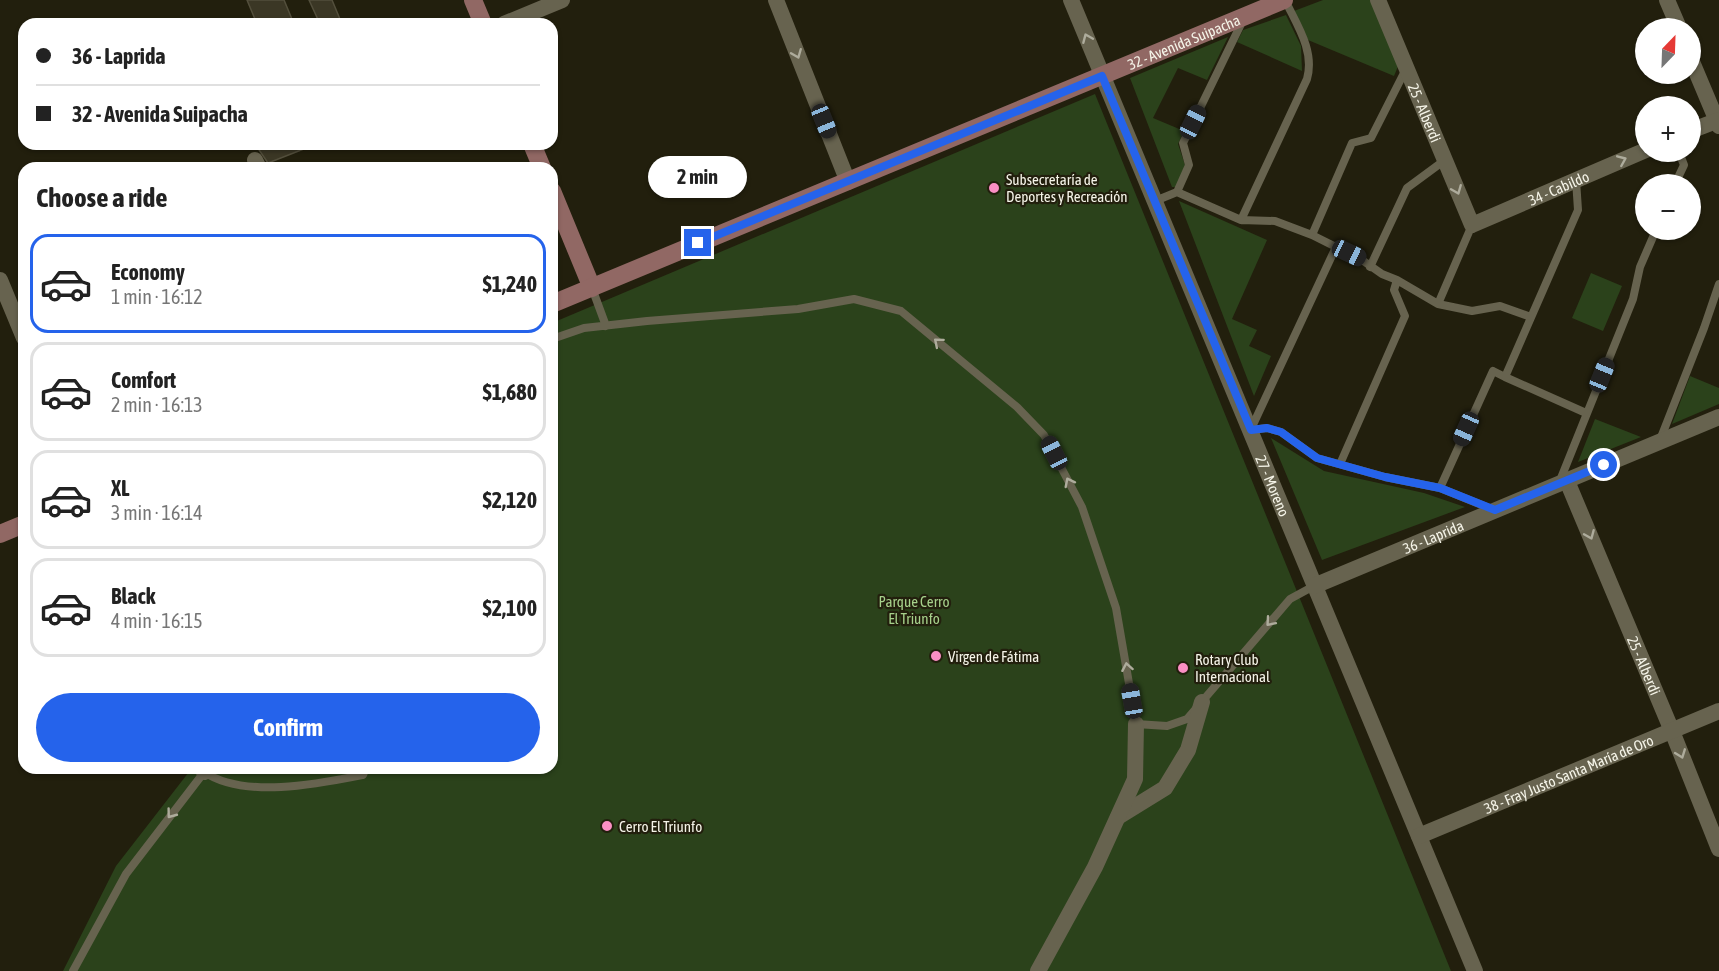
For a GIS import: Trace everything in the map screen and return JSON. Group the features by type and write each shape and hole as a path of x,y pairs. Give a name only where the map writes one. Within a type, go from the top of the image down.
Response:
{"street":[{"path":"473,0 480,18"},
{"path":"518,18 562,0"},
{"path":"776,0 848,182"},
{"name":"27 - Moreno","path":"1071,0 1475,971"},
{"name":"32 - Avenida Suipacha","path":"558,302 1285,0"},
{"name":"25 - Alberdi","path":"1378,0 1472,225"},
{"path":"1667,0 1675,18"},
{"path":"1701,83 1718,122 1701,127"},
{"name":"34 - Cabildo","path":"1472,225 1635,155"},
{"path":"558,206 592,288"},
{"path":"0,280 18,324"},
{"name":"36 - Laprida","path":"1314,586 1719,417"},
{"name":"25 - Alberdi","path":"1563,482 1672,731 1719,849"},
{"path":"0,534 18,526"},
{"path":"1118,817 1165,788 1188,750 1202,702"},
{"name":"38 - Fray Justo Santa María de Oro","path":"1419,836 1719,711"},
{"path":"1038,971 1095,867 1135,779 1136,724"}],"lane":[{"path":"1241,220 1310,66 1307,48 1285,0"},
{"path":"1155,201 1177,192 1189,165 1183,143 1244,17"},
{"path":"1312,235 1352,143 1371,138 1406,68"},
{"path":"1370,267 1407,188 1445,160"},
{"path":"1505,377 1578,210 1576,179"},
{"path":"1177,192 1241,220 1275,221 1312,235 1362,260 1370,267 1438,304 1472,311 1500,306 1531,317"},
{"path":"1438,304 1472,225"},
{"path":"1563,482 1586,413 1633,299 1640,267 1652,240"},
{"path":"1251,430 1336,247"},
{"path":"1340,464 1405,316 1394,290 1397,280"},
{"path":"1660,440 1719,284"},
{"path":"592,288 606,326"},
{"path":"558,337 584,328 798,309 854,299 901,311 1017,407 1044,435 1082,507 1116,608 1136,724 1167,726 1187,719 1290,598 1314,586"},
{"path":"1440,488 1493,371 1586,413"},
{"path":"1251,430 1267,428 1281,432 1317,458 1385,477 1440,488 1495,510"},
{"path":"73,971 126,874 200,774"},
{"path":"209,774 214,779 266,787 312,785 354,774"}],"green space":[{"path":"1323,0 1372,0 1399,64 1394,76 1308,40 1294,11"},
{"path":"1286,15 1301,46 1302,71 1237,42 1243,30"},
{"path":"1228,37 1207,80 1178,68 1153,118 1184,131 1178,144 1185,165 1176,187 1172,187 1130,78"},
{"name":"Parque Cerro El Triunfo","path":"1095,94 1451,971 63,971 116,866 187,774 558,774 558,320"},
{"path":"1179,201 1267,240 1232,319 1257,330 1249,346 1271,356 1254,396"},
{"path":"1591,273 1622,286 1603,331 1572,318"},
{"path":"1690,376 1719,388 1719,404 1672,424"},
{"path":"1595,419 1641,437 1578,462"},
{"path":"1271,438 1324,471 1424,493 1465,507 1322,560"}],"building":[{"path":"247,0 284,0 292,18 254,18"},
{"path":"309,0 332,0 340,18 317,18"},
{"path":"259,150 301,150 271,162 267,162"}],"place":[{"name":"Subsecretaría de Deportes y Recreación","path":"994,188"},
{"name":"Virgen de Fátima","path":"936,656"},
{"name":"Rotary Club Internacional","path":"1183,668"},
{"name":"Cerro El Triunfo","path":"607,826"}],"route":[{"path":"698,243 1102,76 1251,430 1267,428 1281,432 1317,458 1385,477 1440,488 1495,510 1604,465"}]}
